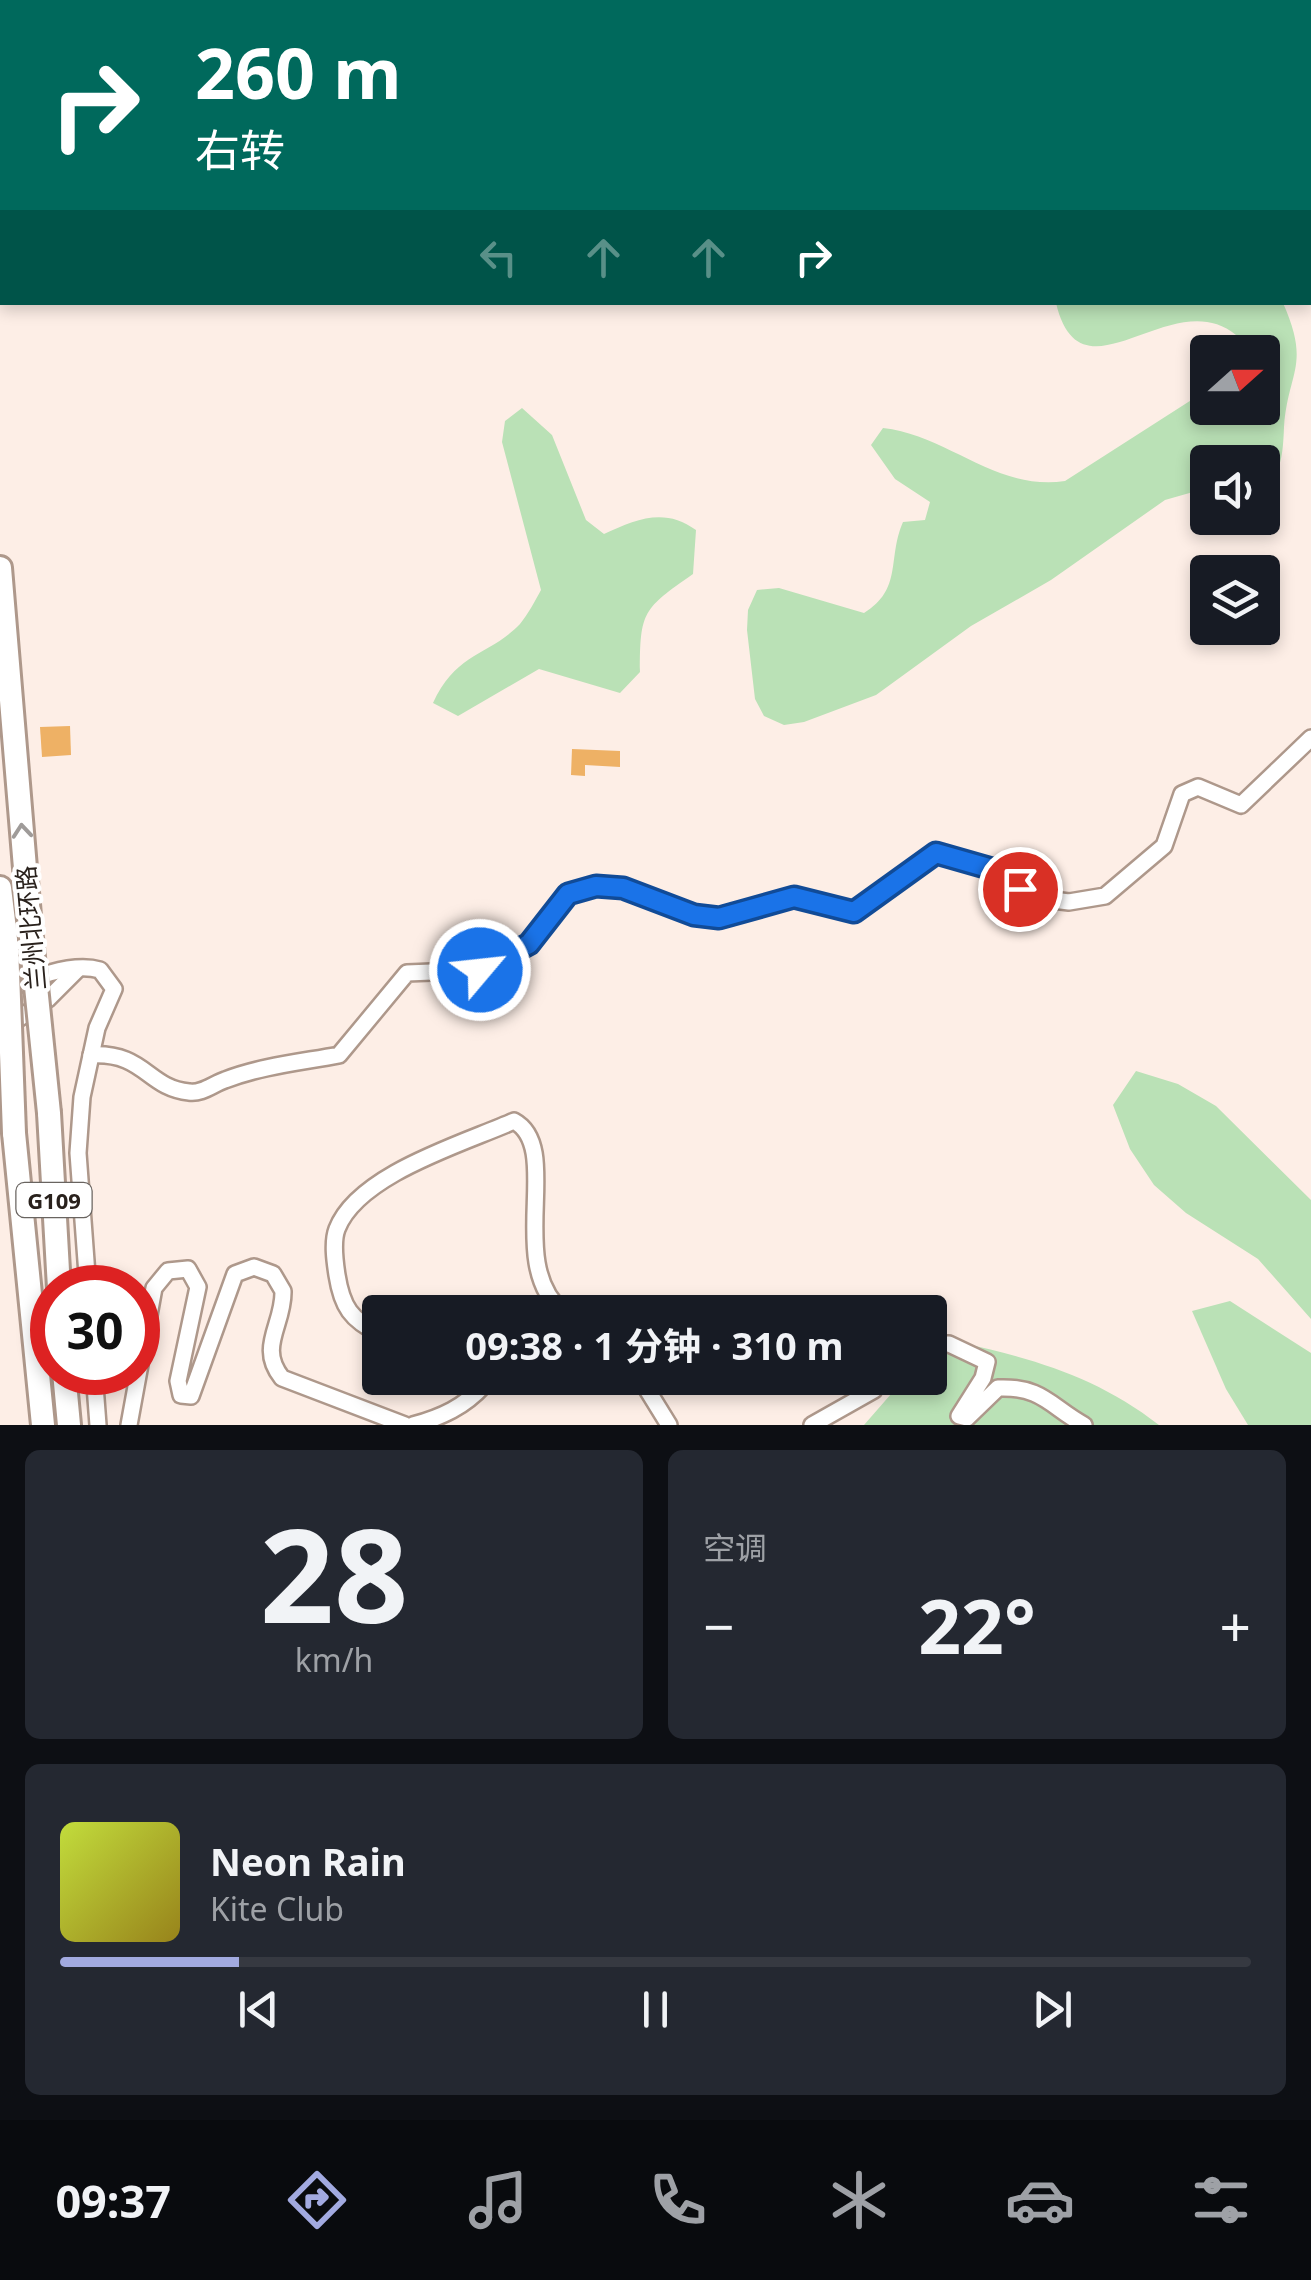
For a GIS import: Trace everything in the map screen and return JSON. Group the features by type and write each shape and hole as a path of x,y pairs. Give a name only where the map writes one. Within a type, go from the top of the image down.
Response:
{"highway":[{"name":"兰州北环路","path":"0,568 58,1265"},
{"name":"兰州北环路","path":"0,888 14,1133 43,1425"},
{"path":"66,1395 69,1425"}],"street":[{"path":"91,1054 115,1054 132,1060 170,1090 196,1093 260,1070 339,1055 407,973 480,970 529,944 568,894 596,886 623,888 694,915 719,918 794,897 854,912 936,853 992,869 1045,899 1069,902 1105,896 1164,846 1182,794 1198,788 1242,805 1311,738"},
{"path":"0,1030 48,1000 77,970"},
{"path":"0,995 46,974 77,970 100,970 114,990 91,1054 78,1153 86,1265"},
{"path":"362,1326 345,1308 335,1261 336,1230 354,1204 412,1164 514,1121 524,1126 533,1148 536,1272 547,1295"},
{"path":"130,1425 154,1288 168,1271 188,1269 198,1287 178,1381 181,1395 190,1396 235,1274 254,1267 273,1274 283,1291 268,1350 272,1365 282,1378 405,1425"},
{"path":"947,1346 988,1362 959,1416 967,1418 998,1388 1020,1387 1056,1401 1084,1425"},
{"path":"96,1395 98,1425"},
{"path":"413,1425 442,1417 475,1395"},
{"path":"650,1395 668,1425"},
{"path":"812,1425 865,1395"}],"green space":[{"path":"1057,305 1284,305 1297,355 1280,462 1280,445 1190,445 1190,493 1165,500 1051,580 971,626 876,695 804,722 784,725 764,716 755,699 747,630 748,610 757,590 779,588 864,613 876,604 889,583 903,522 925,520 930,502 895,479 871,445 883,428 929,441 1016,478 1040,482 1065,481 1190,401 1190,425 1280,425 1280,335 1236,335 1211,323 1184,322 1107,345 1086,345 1068,332"},
{"path":"522,408 552,435 586,520 604,534 650,518 684,523 696,530 693,574 648,613 641,636 640,672 620,693 539,669 458,716 433,703 442,686 462,664 520,624 541,590 502,442 505,421"},
{"path":"1136,1071 1178,1084 1216,1106 1311,1200 1311,1319 1258,1259 1186,1213 1154,1185 1130,1149 1113,1105"},
{"path":"1230,1301 1311,1353 1311,1425 1248,1425 1226,1389 1192,1311"},
{"path":"962,1343 1065,1372 1113,1395 1159,1425 864,1425 890,1395 947,1395 947,1344"}],"building":[{"path":"70,726 71,755 42,757 40,727"},
{"path":"572,749 620,751 620,767 585,765 585,776 571,775"}],"route":[{"path":"480,970 529,944 568,894 596,886 623,888 694,915 719,918 794,897 854,912 936,853 992,869 1020,889"}]}
